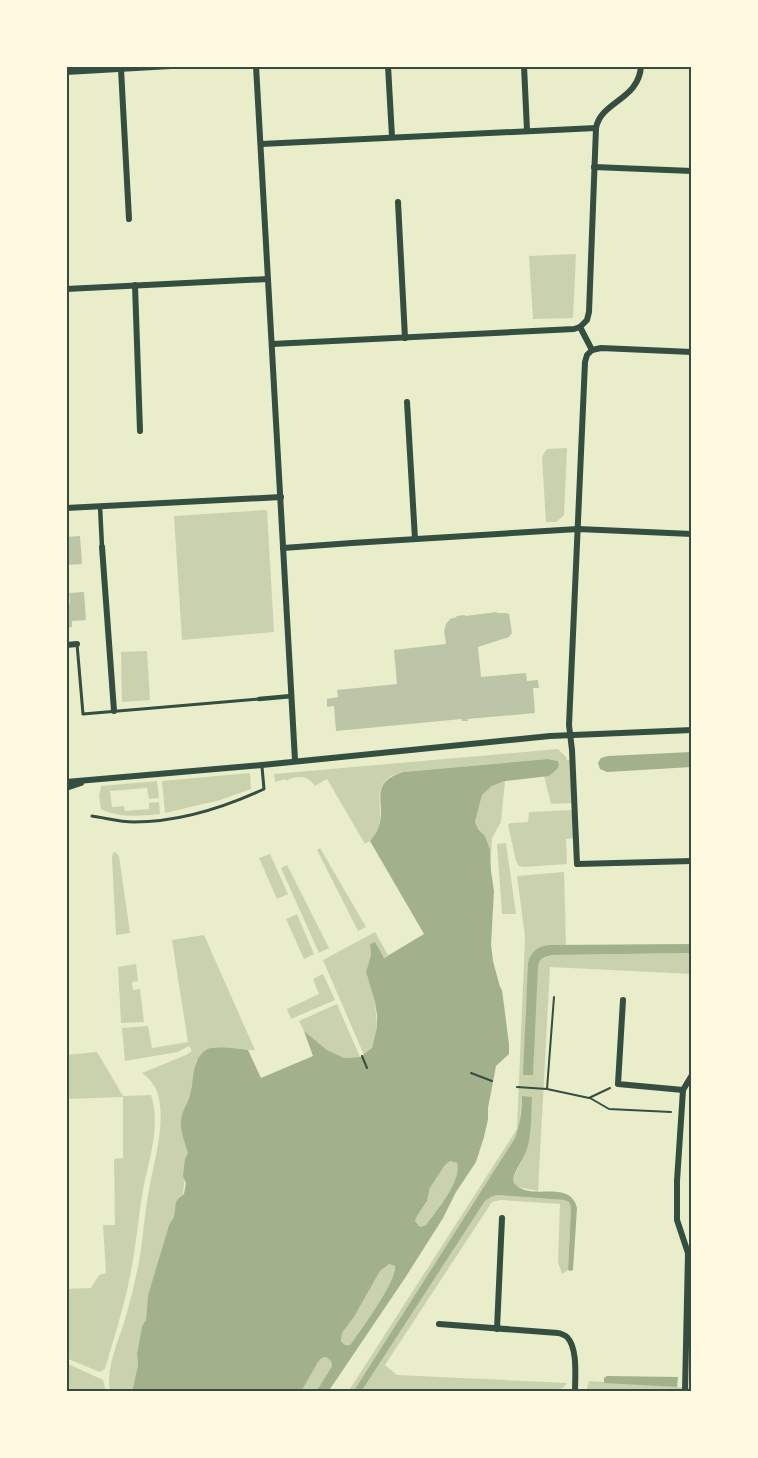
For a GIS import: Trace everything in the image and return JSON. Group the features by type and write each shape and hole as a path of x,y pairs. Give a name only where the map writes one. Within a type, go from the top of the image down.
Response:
{"street":[{"path":"66,72 171,66"},
{"path":"256,66 296,760"},
{"path":"388,66 392,137"},
{"path":"524,66 527,130"},
{"path":"272,344 580,327 587,320 589,312 597,121 632,90 638,82 640,66"},
{"path":"121,69 129,219"},
{"path":"261,144 596,128"},
{"path":"594,167 692,171"},
{"path":"398,202 405,338"},
{"path":"66,289 268,279"},
{"path":"135,285 140,431"},
{"path":"580,327 592,350"},
{"path":"692,352 601,348 592,350 587,355 569,724 577,864 692,861"},
{"path":"407,402 415,538"},
{"path":"66,508 281,497"},
{"path":"100,506 114,711"},
{"path":"283,548 578,529 692,534"},
{"path":"66,645 77,644"},
{"path":"259,699 292,696"},
{"path":"66,782 570,735 692,730"},
{"path":"66,788 90,780"},
{"path":"623,1000 618,1084 683,1090"},
{"path":"685,1392 688,1253 677,1220 683,1090 692,1076"},
{"path":"497,1329 502,1218"},
{"path":"439,1324 558,1333 567,1336 576,1365 575,1392"}],"lane":[{"path":"77,644 83,714 259,699"},
{"path":"93,816 131,822 163,821 210,810 264,789 262,765"}],"path":[{"path":"548,1089 554,997"},
{"path":"362,1056 367,1068"},
{"path":"471,1073 492,1081"},
{"path":"590,1098 618,1084"},
{"path":"517,1087 548,1089 590,1098 609,1109 681,1112"}],"shaded area":[{"path":"576,254 573,318 533,319 529,256"},
{"path":"567,448 564,515 556,522 546,522 542,457 547,449"},
{"path":"267,510 274,632 182,640 174,516"},
{"path":"147,651 150,700 122,702 121,652"},
{"path":"558,749 567,760 570,760 572,803 551,804 544,776 549,776 559,765 558,761 548,759 403,772 388,778 381,787 378,830 374,837 365,844 327,779 315,786 302,777 275,782 274,774"},
{"path":"692,752 692,767 607,772 600,769 598,763 601,758 608,756"},
{"path":"548,759 558,761 559,765 549,776 505,781 492,786 482,795 475,822 485,836 490,849 494,891 491,945 493,961 502,990 509,1044 509,1054 496,1066 488,1119 476,1162 405,1278 328,1392 316,1392 332,1366 331,1361 326,1357 318,1362 301,1392 132,1392 138,1365 137,1354 142,1326 146,1320 148,1295 169,1225 174,1217 176,1201 184,1194 186,1183 183,1176 188,1153 181,1120 191,1092 197,1060 206,1050 214,1048 248,1050 261,1078 313,1056 304,1031 327,1050 344,1058 360,1057 372,1048 377,1027 375,1002 366,972 371,955 370,944 375,942 384,958 424,934 370,841 380,820 381,789 385,782 403,772","holes":["450,1161 457,1163 458,1170 452,1187 426,1225 420,1227 415,1221 417,1216 427,1201 430,1188","389,1264 395,1266 390,1283 350,1345 345,1345 341,1341 342,1333 354,1317 380,1271"]},
{"path":"250,773 251,789 220,800 165,813 162,781"},
{"path":"157,781 159,798 149,799 147,788 110,791 112,807 124,806 125,811 149,809 149,803 159,802 160,814 122,815 101,809 99,796 101,786"},
{"path":"505,781 501,822 492,838 491,859 485,836 475,822 482,795 492,786"},
{"path":"573,810 574,838 566,839 567,864 519,866 508,825 528,822 529,812"},
{"path":"506,843 516,914 502,914 497,844"},
{"path":"320,848 366,927 358,931 317,850"},
{"path":"115,852 119,856 130,933 116,935 112,858"},
{"path":"270,854 288,894 277,899 259,858"},
{"path":"287,865 329,948 319,953 281,868"},
{"path":"564,872 566,945 541,947 530,957 525,1019 538,962 552,955 692,953 692,974 550,967 538,1191 518,1187 513,1178 526,1152 522,1096 519,1127 515,1138 353,1392 348,1392 517,1129 525,937 517,876"},
{"path":"297,914 314,954 304,959 286,919"},
{"path":"375,932 388,955 383,958 375,943 370,944 371,955 366,972 375,1002 377,1027 372,1048 364,1055 323,960"},
{"path":"204,935 255,1050 215,1047 196,1061 190,1096 184,1110 185,1143 188,1153 183,1194 176,1202 174,1217 169,1225 148,1295 146,1320 142,1326 137,1354 138,1365 132,1392 110,1392 112,1361 137,1273 160,1130 161,1118 157,1092 152,1082 142,1073 192,1051 189,1046 178,1052 125,1061 122,1028 148,1026 152,1048 188,1042 172,940"},
{"path":"692,944 692,953 552,955 541,960 538,966 533,1075 523,1075 528,963 536,950 550,945"},
{"path":"136,964 138,981 132,982 133,990 140,989 144,1022 121,1023 118,967"},
{"path":"323,974 335,1000 291,1019 287,1009 319,994 313,979"},
{"path":"337,1004 360,1057 344,1058 327,1050 304,1031 299,1021"},
{"path":"97,1052 123,1096 151,1095 155,1119 128,1288 105,1369 100,1372 66,1358 66,1289 91,1288 99,1275 106,1273 103,1225 115,1225 114,1159 123,1158 123,1097 66,1099 66,1055"},
{"path":"522,1096 532,1097 530,1132 526,1152 513,1181 523,1189 559,1192 573,1199 577,1208 573,1270 568,1270 571,1208 569,1202 497,1195 491,1197 485,1201 361,1392 353,1392 515,1138"},
{"path":"450,1161 457,1163 456,1179 442,1204 426,1225 420,1227 415,1221 417,1216 427,1201 430,1188"},
{"path":"497,1195 569,1202 571,1208 568,1270 562,1274 558,1262 560,1204 501,1200 492,1202 385,1365 397,1375 567,1383 563,1388 540,1392 361,1392 485,1201"},
{"path":"389,1264 395,1266 390,1283 350,1345 345,1345 341,1341 342,1333 354,1317 380,1271"},
{"path":"326,1357 331,1361 332,1366 316,1392 301,1392 318,1362"},
{"path":"66,1363 103,1380 106,1392 66,1392"},
{"path":"607,1376 678,1377 677,1387 604,1383 604,1378"},
{"path":"589,1381 692,1388 692,1392 586,1392"}],"building":[{"path":"80,536 82,564 68,565 66,537"},
{"path":"84,592 86,620 72,621 72,627 66,628 66,603 70,603 69,593"},
{"path":"497,612 509,614 512,633 509,637 478,647 481,677 526,673 527,681 538,680 539,688 533,688 535,713 467,719 468,721 462,721 462,719 336,731 334,706 327,707 327,699 338,697 337,690 397,684 394,650 446,644 444,631 450,619 456,616"}]}
